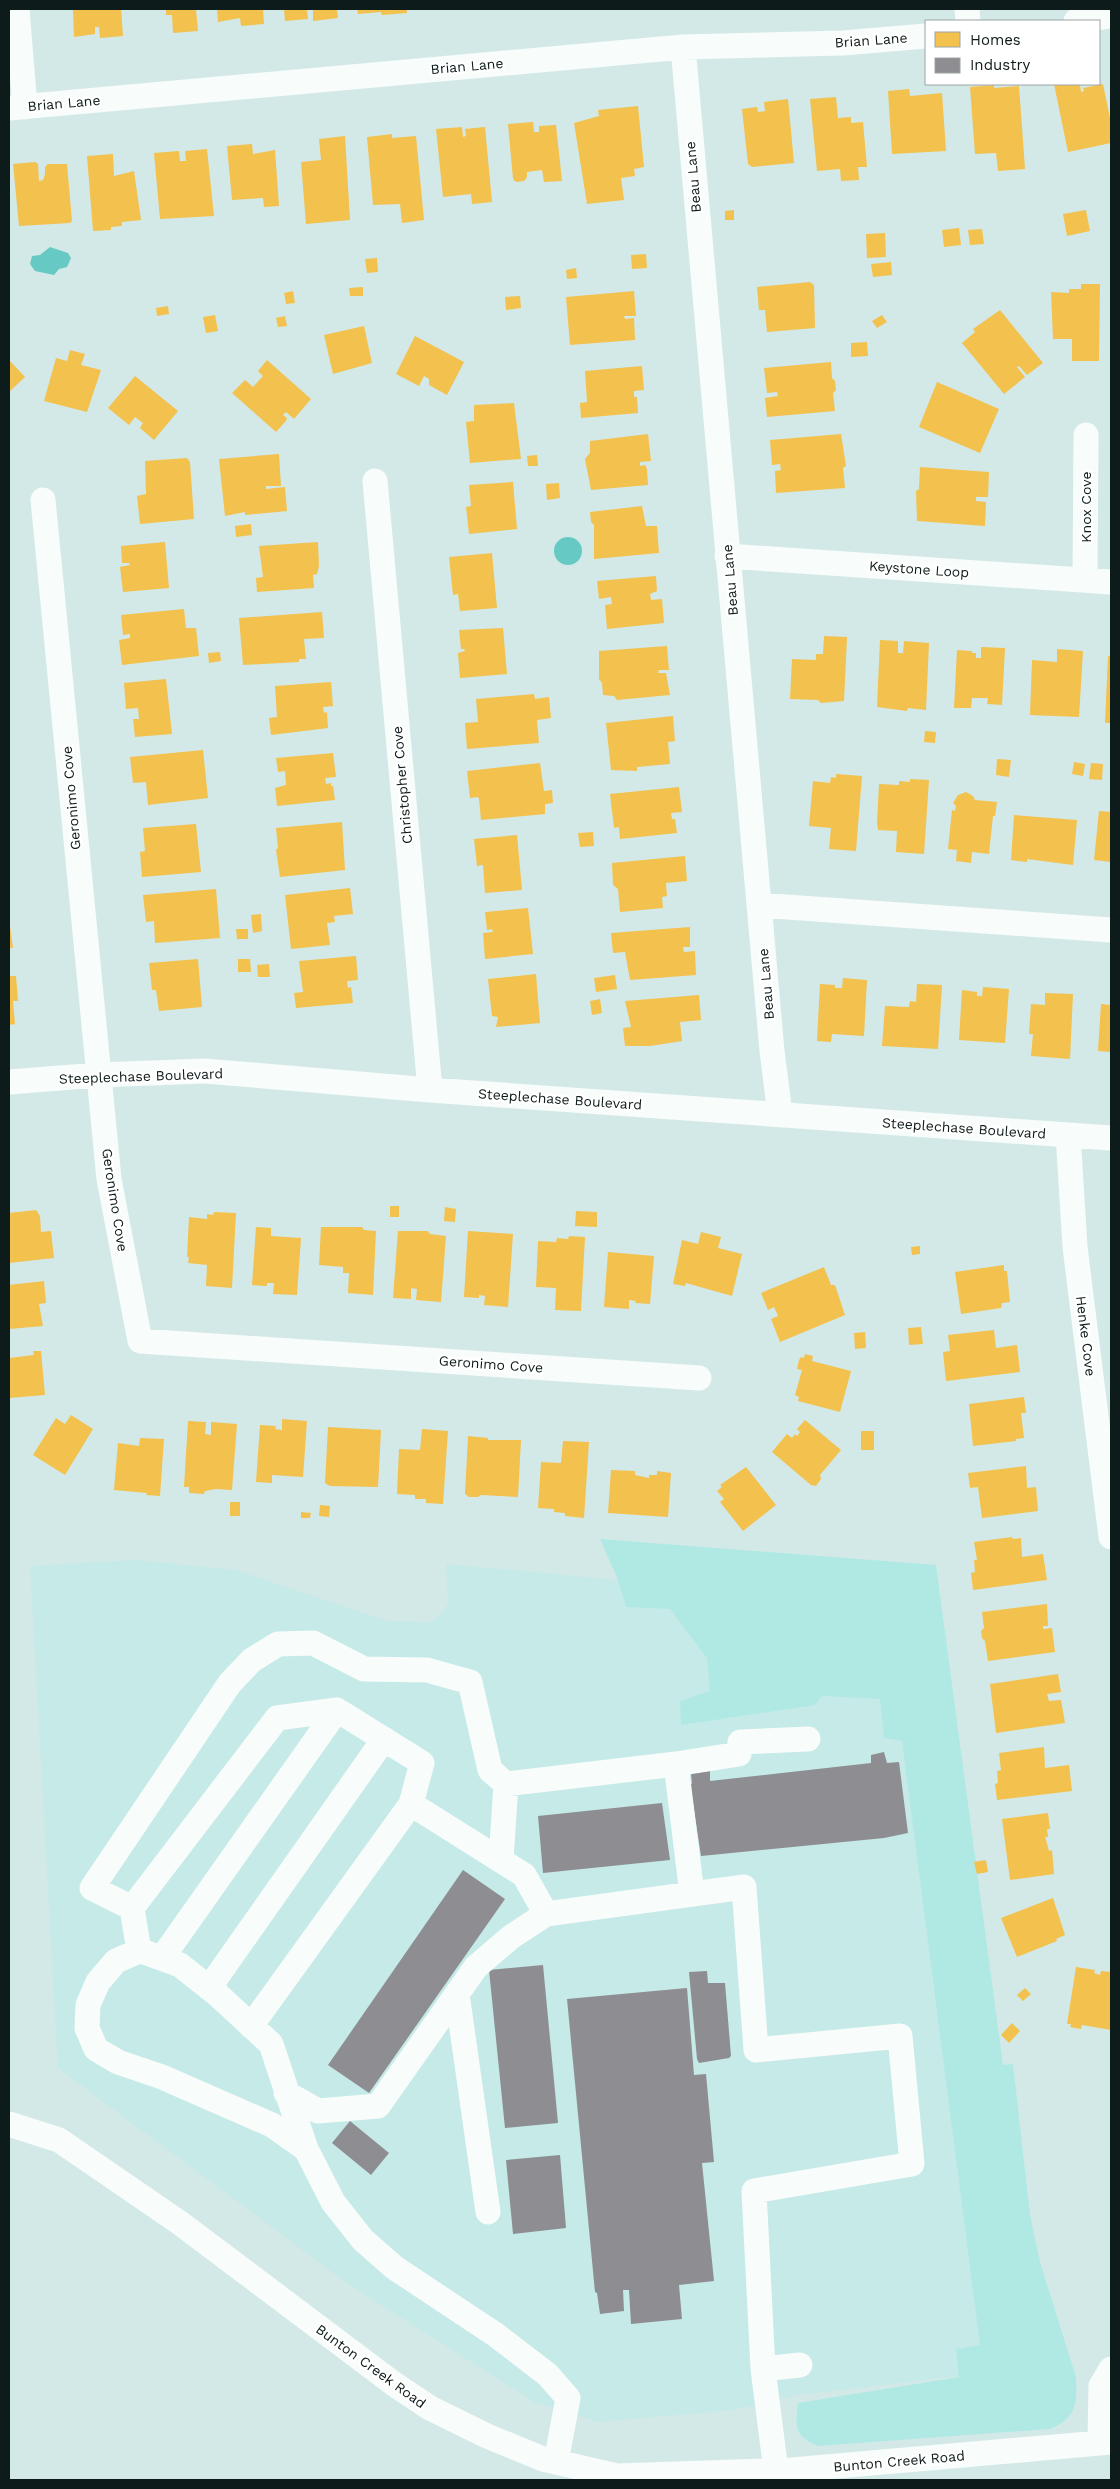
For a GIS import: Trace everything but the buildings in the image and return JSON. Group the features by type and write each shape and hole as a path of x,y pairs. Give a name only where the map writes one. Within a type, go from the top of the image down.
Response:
{"street":[{"path":"17,9 17,107"},
{"path":"1083,20 1111,16"},
{"name":"Brian Lane","path":"17,107 683,47 843,43 925,36"},
{"name":"Beau Lane","path":"683,47 727,556 780,1114"},
{"name":"Knox Cove","path":"1086,435 1086,580"},
{"name":"Christopher Cove","path":"375,481 430,1090"},
{"name":"Geronimo Cove","path":"43,500 109,1179 140,1341 700,1378"},
{"name":"Keystone Loop","path":"727,556 1111,582"},
{"path":"759,905 1111,930"},
{"name":"Steeplechase Boulevard","path":"9,1082 98,1075 205,1072 430,1090 1111,1138"},
{"name":"Henke Cove","path":"1068,1136 1075,1247 1111,1537"},
{"path":"151,1954 132,1908 92,1888 230,1683 252,1660 278,1644 313,1643 364,1669 427,1670 470,1682 490,1770 506,1784 676,1764 739,1754 740,1742 808,1739"},
{"path":"151,1954 337,1710"},
{"path":"132,1908 277,1718 337,1710 422,1763 411,1804 251,2026"},
{"path":"209,1988 384,1739"},
{"path":"676,1764 692,1894"},
{"path":"501,1860 506,1784"},
{"path":"411,1804 524,1875 546,1914"},
{"path":"286,2093 318,2111 378,2106 476,1967 511,1937 546,1914 744,1886 756,2050 900,2036 912,2164 754,2191 763,2369 776,2471"},
{"path":"306,2149 272,2125 162,2077 118,2062 96,2050 87,2028 88,2005 98,1982 116,1961 151,1954 180,1965 209,1988 270,2044 306,2149 333,2202 363,2240 395,2268 504,2340 548,2375 568,2398 548,2467"},
{"path":"457,1994 488,2212"},
{"name":"Bunton Creek Road","path":"9,2124 59,2140 180,2223 394,2384 430,2408 548,2467 617,2476 681,2478 1105,2442"},
{"path":"763,2369 800,2365"},
{"path":"1105,2442 1101,2386 1111,2369"}],"shaded area":[{"path":"50,247 68,253 71,258 67,267 59,269 54,275 35,271 30,264 32,256 40,255"},
{"path":"568,537 578,541 582,551 578,561 568,565 558,561 554,551 558,541"},
{"path":"600,1539 936,1565 1003,2065 1013,2064 1030,2215 1040,2262 1076,2377 1074,2409 1066,2420 1059,2425 1050,2429 818,2446 800,2434 796,2418 798,2403 959,2377 956,2349 980,2345 902,1741 884,1738 880,1699 822,1696 815,1705 681,1725 680,1701 710,1691 707,1658 670,1609 626,1607 618,1580"},
{"path":"135,1560 236,1570 387,1621 433,1622 448,1604 446,1564 618,1580 626,1607 670,1609 707,1658 710,1691 880,1699 884,1738 902,1741 980,2346 956,2349 960,2376 798,2395 734,2410 598,2422 534,2402 348,2284 58,2068 30,1566"}]}
